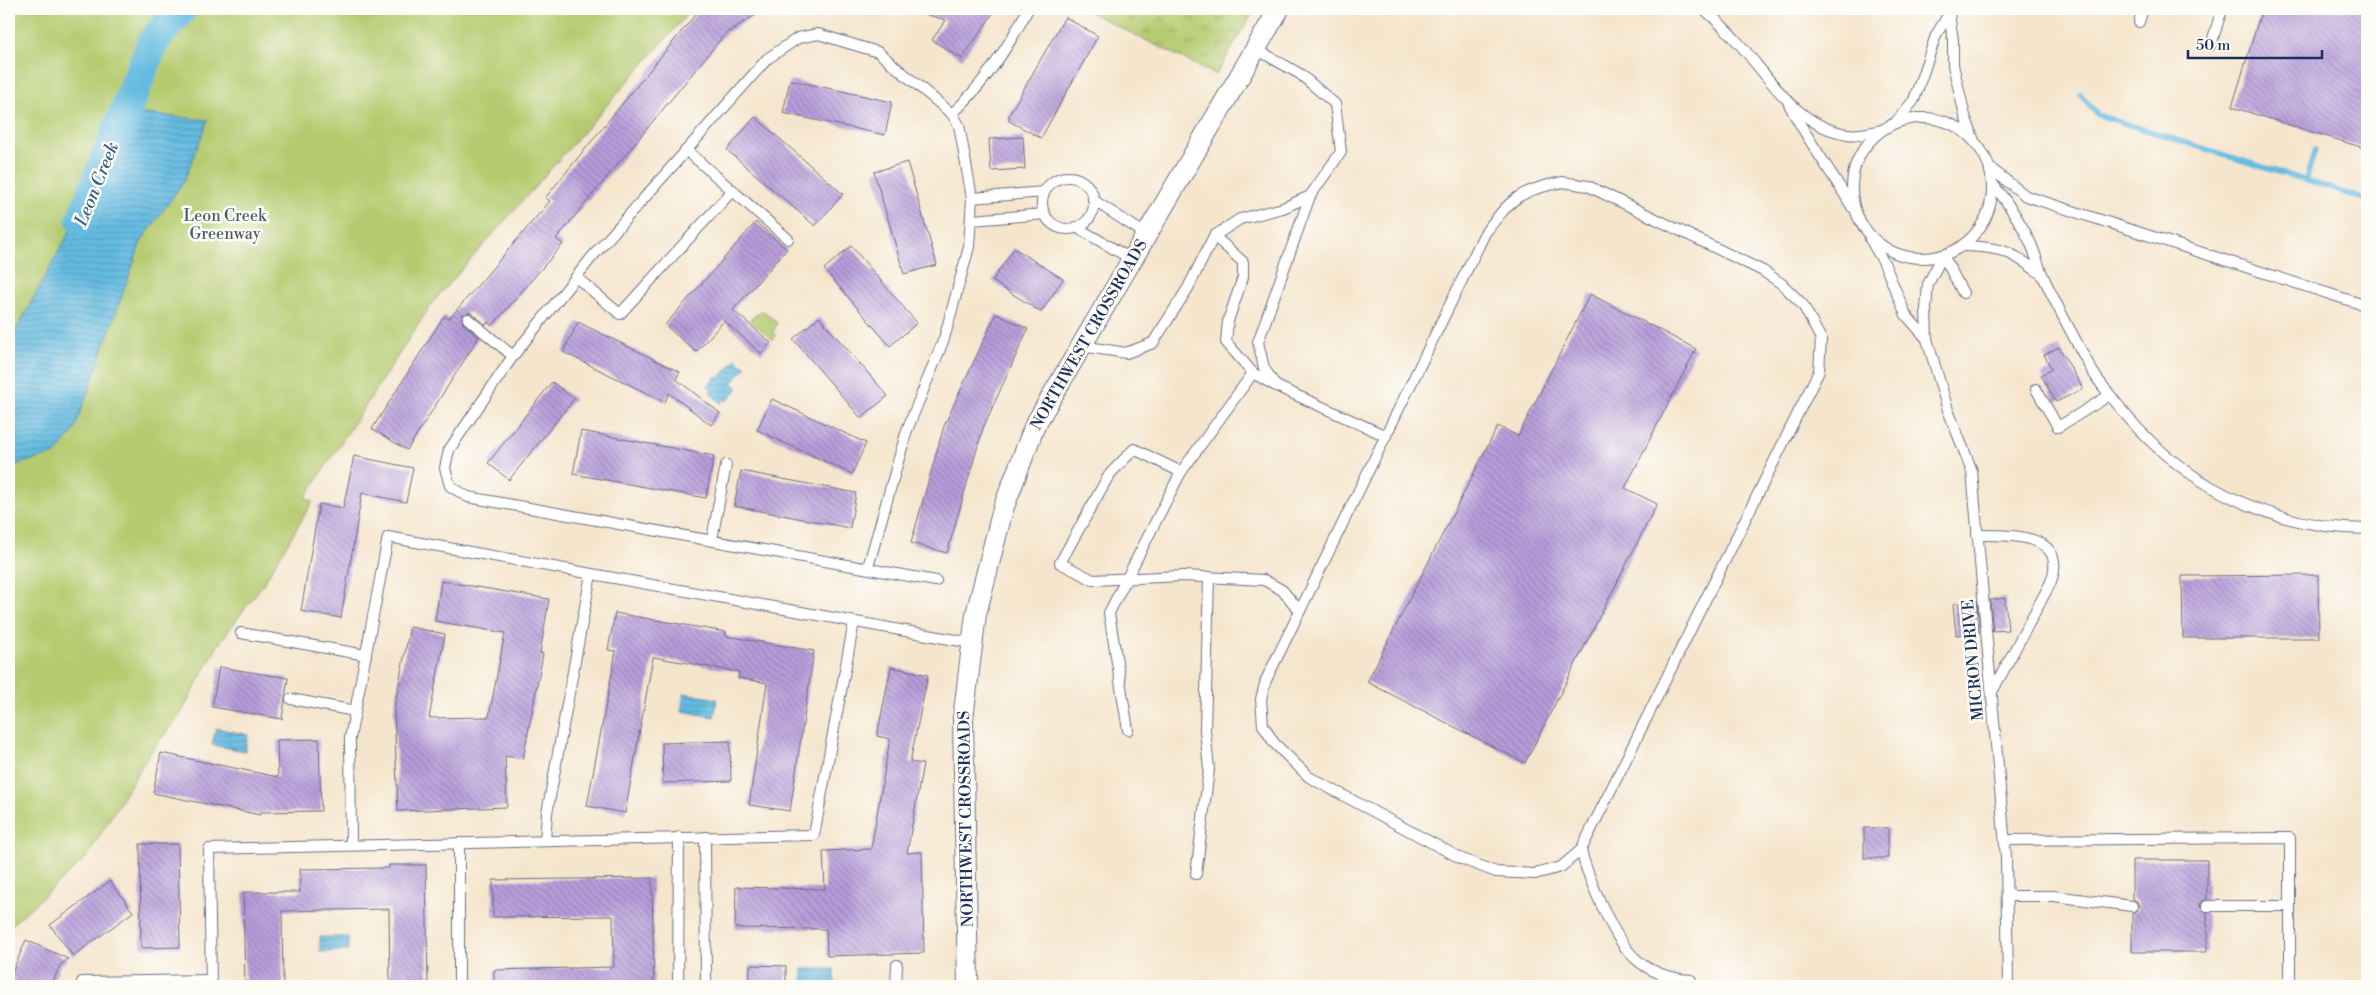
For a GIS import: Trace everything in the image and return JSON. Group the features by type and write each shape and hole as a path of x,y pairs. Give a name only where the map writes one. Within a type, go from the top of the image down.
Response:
{"street":[{"name":"NORTHWEST CROSSROADS","path":"968,986 963,719 972,643 981,590 1003,508 1035,425 1279,9"}],"lane":[{"path":"952,114 980,86 1028,9"},
{"path":"1704,9 1734,38 1787,101 1812,120 1831,131 1850,135 1882,130"},
{"path":"2139,22 2143,9"},
{"path":"2211,45 2222,9"},
{"path":"1896,122 1914,100 1936,35 1950,12"},
{"path":"1950,12 1953,65 1957,86 1973,140"},
{"path":"868,567 907,430 953,310 969,247 972,198 958,125 952,114 878,52 818,34 798,38 767,59 576,277 513,356 449,450 444,468 450,486 468,497 936,580"},
{"path":"1256,49 1300,74 1335,104 1341,152 1310,196 1258,342 1264,368 1276,386"},
{"path":"1787,101 1803,132 1829,167 1865,230 1884,247 1908,257 1926,258 1943,256 1963,246 1974,236 1989,212 1992,184 1990,168 1983,153 1973,140 1957,127 1937,119 1910,119 1896,122 1882,130 1867,143 1857,159 1852,177 1852,196 1856,214"},
{"path":"686,150 788,239"},
{"path":"1990,168 2026,196 2367,306"},
{"path":"1132,260 1076,227 1058,226 1045,214 1042,206 1044,192 1056,179 1075,178 1086,184 1093,200 1147,235"},
{"path":"1563,182 1588,186 1763,271 1782,284 1803,305 1821,339 1819,371 1581,850 1561,867 1535,874 1496,872 1462,859 1309,777 1274,743 1263,725 1261,698 1266,680 1300,611 1485,233 1505,207 1521,193 1540,186 1563,182"},
{"path":"1992,184 2013,210 2031,244 2043,276 2091,369 2126,416 2156,447 2187,472 2215,490 2244,505 2273,516 2336,529 2367,530"},
{"path":"576,277 620,314 733,190"},
{"path":"972,198 1044,192"},
{"path":"1082,346 1126,353 1153,343 1188,288 1214,236 1240,219 1283,208 1310,196"},
{"path":"1076,227 1089,217 1093,200"},
{"path":"972,220 1045,214"},
{"name":"MICRON DRIVE","path":"1865,230 1884,263 1906,315 1927,339"},
{"path":"1214,236 1243,262 1243,277 1228,321 1226,342 1253,373 1276,386 1386,436"},
{"path":"1963,246 1990,247 2009,252 2043,276"},
{"path":"1943,256 1963,293"},
{"name":"MICRON DRIVE","path":"1943,256 1928,284 1926,309 1927,339 1948,410 1972,471 1976,535 2005,840 2008,986"},
{"path":"468,319 513,356"},
{"path":"1128,730 1109,613 1181,472 1253,373"},
{"path":"2036,389 2058,427 2110,395"},
{"path":"1181,472 1134,449 1109,476 1060,563 1093,580 1128,577 1264,580 1282,590 1300,611"},
{"path":"712,539 726,465"},
{"path":"1976,535 2009,535 2028,538 2048,548 2055,559 2055,572 2050,584 1991,693"},
{"path":"350,845 350,738 388,537 972,643"},
{"path":"546,841 547,813 592,574"},
{"path":"1196,874 1208,769 1205,730 1209,578"},
{"path":"82,982 211,983 209,849 814,835 854,622"},
{"path":"241,633 366,656"},
{"path":"291,699 356,711"},
{"path":"678,986 679,837"},
{"path":"705,837 706,986"},
{"path":"2005,840 2290,838 2290,986"},
{"path":"459,843 459,986"},
{"path":"1581,850 1590,880 1622,947 1644,966 1661,974 1691,980"},
{"path":"2007,896 2054,896 2132,906"},
{"path":"2207,906 2290,906"},
{"path":"896,965 896,986"}],"green space":[{"name":"Leon Creek Greenway","path":"9,9 692,9 433,302 305,498 313,501 263,584 219,644 180,715 149,754 86,858 9,927"},
{"path":"1083,9 1255,9 1216,75"},
{"path":"760,311 765,312 777,323 773,332 776,335 773,340 750,320"}],"water":[{"path":"134,113 208,120 184,181 141,242 74,431 56,454 18,464 9,464 9,343"},
{"path":"736,359 746,367 732,383 738,388 727,401 725,399 721,403 710,393 712,390 708,386 716,376 719,378"},
{"path":"684,693 717,699 714,717 681,711"},
{"path":"216,728 248,735 245,751 212,745"},
{"path":"320,937 348,937 348,951 320,952"},
{"path":"803,969 834,969 834,986 803,986"}],"building":[{"path":"700,9 765,9 725,34 556,239 563,244 492,326 488,322 486,325 470,312 462,315 463,324 479,337 407,450 372,429 444,316 449,319 550,201 545,198"},
{"path":"920,9 996,9 962,59 932,40 946,20 920,13"},
{"path":"2262,9 2367,9 2367,149 2232,107"},
{"path":"1065,17 1098,36 1041,138 1009,121 1009,115"},
{"path":"790,80 892,102 885,135 783,113"},
{"path":"755,117 843,194 815,226 727,150"},
{"path":"1023,137 1025,169 991,171 989,139"},
{"path":"907,162 937,265 904,274 874,172"},
{"path":"756,222 787,249 733,310 771,343 761,353 724,321 696,352 665,325"},
{"path":"851,246 917,323 890,346 824,269"},
{"path":"1014,248 1063,279 1041,312 992,281"},
{"path":"1590,294 1696,349 1625,488 1657,504 1525,763 1367,682 1498,426 1518,436"},
{"path":"996,314 1028,329 983,428 947,553 911,543 944,426"},
{"path":"819,317 888,396 861,418 793,339"},
{"path":"578,322 680,372 676,379 720,413 711,425 669,393 665,402 563,352"},
{"path":"2059,347 2083,389 2056,402 2041,375 2052,369 2044,355"},
{"path":"552,382 574,399 509,480 488,463"},
{"path":"772,399 866,443 852,474 757,430"},
{"path":"581,431 714,456 706,498 573,474"},
{"path":"354,456 413,468 406,502 362,493 341,618 301,611 319,504 343,508"},
{"path":"741,471 856,493 850,528 734,506"},
{"path":"2318,575 2319,638 2183,638 2182,576"},
{"path":"441,581 549,599 540,653 543,654 523,759 505,756 507,807 398,811 394,709 410,627 445,634 429,718 489,717 505,633 435,621"},
{"path":"2005,598 2008,630 1993,631 1990,600"},
{"path":"1977,601 1979,633 1956,635 1953,604"},
{"path":"615,613 726,632 726,636 814,651 790,811 749,805 767,683 738,678 739,672 653,657 625,813 587,806 616,651 608,650"},
{"path":"219,667 288,678 282,719 212,707"},
{"path":"891,667 928,675 910,762 923,764 907,853 922,852 924,953 827,956 826,929 735,928 736,887 825,889 823,851 871,849 890,739 877,736"},
{"path":"319,739 321,811 261,812 260,815 153,793 161,753 278,777 277,740"},
{"path":"730,741 731,781 663,783 662,743"},
{"path":"1864,828 1888,828 1888,858 1864,858"},
{"path":"140,844 178,844 180,947 141,948"},
{"path":"2132,860 2207,860 2207,899 2201,902 2200,906 2207,913 2207,952 2132,952 2132,913 2137,911 2139,906 2137,901 2132,899"},
{"path":"389,865 426,865 428,986 390,986 389,909 282,911 283,986 245,986 243,892 300,892 300,869 389,868"},
{"path":"652,878 654,986 494,986 494,970 614,967 613,916 493,917 493,880"},
{"path":"110,881 133,912 73,956 50,925"},
{"path":"26,940 68,959 60,965 51,986 9,986 9,980"},
{"path":"750,965 786,966 786,986 749,986"}],"waterway":[{"name":"Leon Creek","path":"82,220 153,42 181,9"},
{"path":"2081,95 2098,115 2367,200"},
{"path":"2306,180 2315,150"}]}
